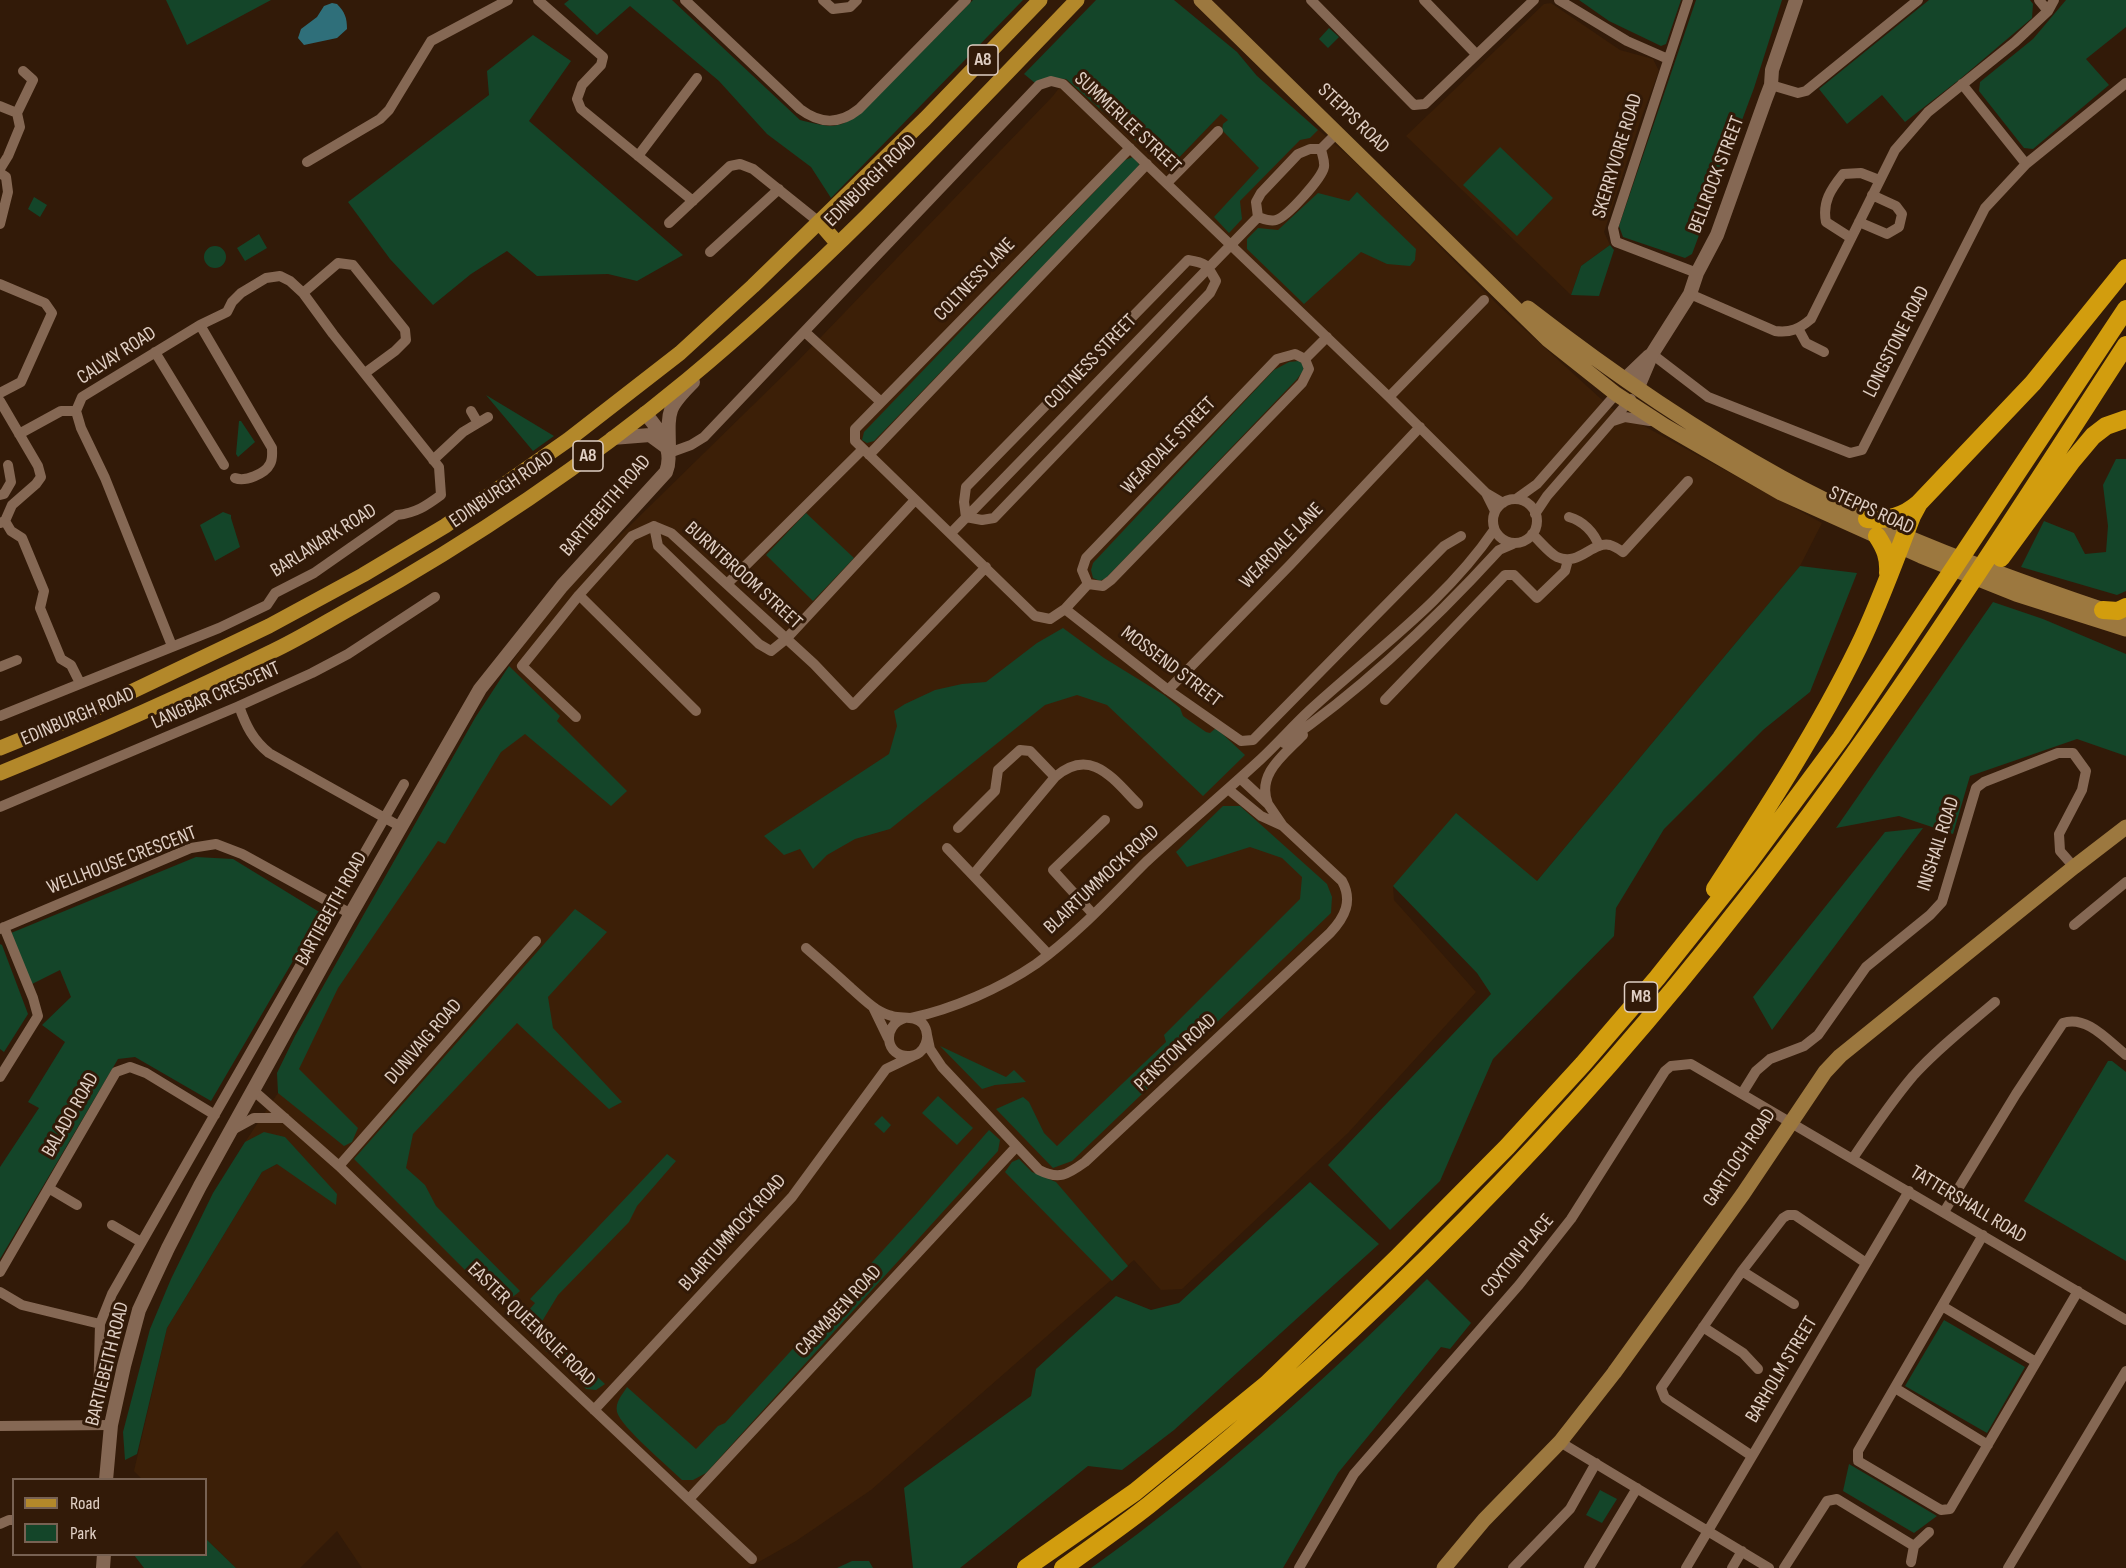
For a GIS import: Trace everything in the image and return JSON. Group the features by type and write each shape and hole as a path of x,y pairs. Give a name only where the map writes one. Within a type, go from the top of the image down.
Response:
{"highway":[{"path":"1867,519 1888,519 1909,512 1919,503 2033,383 2126,268"},
{"name":"M8","path":"1026,1568 1135,1492 1267,1384 1507,1147 1583,1064 1657,978 1747,865 1841,738 2126,309"},
{"name":"M8","path":"1063,1568 1147,1507 1288,1388 1402,1283 1525,1159 1648,1021 1747,898 1857,749 1939,633 2126,345"},
{"path":"1939,633 1998,562 2093,436 2106,426 2126,419"},
{"path":"1657,978 1793,768 1857,650 1919,503"},
{"path":"1877,536 1888,559 1886,584"},
{"path":"2103,610 2118,610 2126,607"}],"main road":[{"name":"EDINBURGH ROAD","path":"0,748 91,711 269,626 363,575 445,526 568,440 680,353 925,119 1041,0"},
{"name":"EDINBURGH ROAD","path":"0,773 98,733 273,651 451,550 553,482 645,413 720,351 838,244 1077,0"},
{"name":"STEPPS ROAD","path":"1201,0 1548,340 1622,398 1665,426 1781,493 1877,536 1902,542 2126,629"},
{"path":"819,222 838,244"},
{"name":"STEPPS ROAD","path":"1476,268 1631,383 1719,440 1782,478 1867,519 1902,542"},
{"path":"1622,398 1631,383"},
{"path":"632,392 645,413"},
{"name":"STEPPS ROAD","path":"2020,589 2126,617"},
{"name":"GARTLOCH ROAD","path":"1444,1568 1485,1520 1560,1442 1614,1373 1736,1204 1825,1072 1840,1056 2126,827"}],"street":[{"path":"307,162 380,119 389,110 424,49 431,41 508,0"},
{"path":"538,0 603,57 601,65 582,86 577,99 581,109 693,201"},
{"path":"685,0 811,118 832,120 845,118 859,109 966,0"},
{"path":"823,0 833,9 850,7 857,0"},
{"path":"1311,0 1414,105 1425,104 1534,0"},
{"path":"1424,0 1476,54"},
{"path":"1559,0 1627,41 1668,59"},
{"name":"SKERRYVORE ROAD","path":"1688,0 1613,228 1616,242 1697,273"},
{"name":"BELLROCK STREET","path":"1631,383 1690,294 1697,273 1717,235 1771,85 1772,70 1796,0"},
{"path":"1771,85 1798,93 1806,91 1918,0"},
{"path":"2039,0 2048,11"},
{"path":"1690,294 1775,331 1798,330 1811,319 1819,307 1895,150 1928,112 2015,42 2048,11 2054,0"},
{"path":"0,224 8,192 6,177 0,171 20,127 17,113 33,80 23,71"},
{"path":"638,156 697,78"},
{"name":"SUMMERLEE STREET","path":"669,451 691,445 704,437 1039,85 1051,81 1063,84 1486,493"},
{"name":"LONGSTONE ROAD","path":"1652,354 1708,397 1850,453 1862,450 1986,208 2026,164 2126,83"},
{"path":"1962,84 2026,164"},
{"path":"0,106 17,113"},
{"path":"1167,183 1218,131"},
{"path":"1321,149 1325,165 1322,176 1277,220 1258,217 1256,202 1261,193 1298,154 1310,149 1321,149 1338,132"},
{"name":"COLTNESS LANE","path":"863,449 855,429 1130,148"},
{"path":"669,223 730,166 740,164 753,169 819,222"},
{"name":"COLTNESS LANE","path":"727,584 1147,164"},
{"path":"1851,238 1826,222 1823,209 1833,187 1843,174 1861,173 1879,180"},
{"path":"710,252 779,189"},
{"path":"1859,222 1887,234 1899,227 1902,214 1896,206 1872,195"},
{"name":"COLTNESS STREET","path":"951,533 1258,217"},
{"path":"1188,260 1202,262 1208,267 1216,282 1210,293 994,518 982,520 966,517 964,502 966,487 1188,260"},
{"path":"303,293 338,263 353,265 405,330 406,340 365,373"},
{"name":"CALVAY ROAD","path":"172,646 105,478 81,428 76,411 82,397 200,325 227,312 232,302 241,293 266,278 280,276 290,281 303,293"},
{"path":"0,284 45,303 52,313 21,382 0,393"},
{"name":"BARLANARK ROAD","path":"0,716 219,628 267,605 275,593 314,573 397,515 412,513 424,508 441,495 439,467 303,293"},
{"path":"1389,397 1484,300"},
{"path":"200,325 272,448 272,460 269,467 249,478 240,480 235,478"},
{"path":"1798,330 1806,343 1824,352"},
{"path":"805,332 881,402"},
{"path":"863,449 1035,616 1050,620 1065,609 1088,584 1103,586 1111,580 1302,383 1309,369 1305,359 1327,337"},
{"path":"669,451 668,416 674,403 692,382 713,365 720,351"},
{"path":"155,352 224,465"},
{"name":"WEARDALE STREET","path":"1088,584 1082,570 1086,558 1277,359 1295,354 1305,359"},
{"path":"1535,514 1547,496 1612,421 1622,398"},
{"path":"1516,499 1531,506 1536,524 1532,534 1524,542 1505,542 1494,530 1492,521 1495,511 1503,502 1516,499 1537,484 1622,398"},
{"path":"0,401 38,466 41,477 12,505 3,522 22,538 44,591 40,608 61,658 71,665 80,683"},
{"path":"19,434 61,411 76,411"},
{"path":"433,460 463,432 483,420 471,411"},
{"name":"BARTIEBEITH ROAD","path":"106,1478 111,1425 124,1366 140,1310 168,1248 351,914 480,690 561,586 664,475 668,466 669,451 655,425 645,413"},
{"path":"1612,421 1625,417 1637,418 1665,426"},
{"name":"WEARDALE LANE","path":"1168,690 1420,427"},
{"path":"612,438 650,435 669,451"},
{"path":"0,495 4,494 11,482 8,465"},
{"path":"1532,534 1555,556 1568,560 1587,554 1599,546 1610,545 1623,552 1688,481"},
{"path":"1486,493 1503,502"},
{"path":"1486,493 1495,511"},
{"path":"786,639 915,500"},
{"path":"1569,517 1577,519 1587,527 1599,546"},
{"path":"576,717 522,666 579,595 632,536 654,526"},
{"name":"BURNTBROOM STREET","path":"654,526 671,533 814,664 853,705 986,567"},
{"name":"BURNTBROOM STREET","path":"654,526 658,546 759,644 771,651 786,639"},
{"name":"BLAIRTUMMOCK ROAD","path":"908,1018 952,1006 1012,977 1048,954 1262,758 1310,711 1416,618 1460,574 1494,530"},
{"name":"MOSSEND STREET","path":"1065,609 1168,690 1241,741 1253,740 1444,546 1461,536"},
{"name":"BLAIRTUMMOCK ROAD","path":"1262,758 1318,720 1425,627 1499,550 1513,543"},
{"path":"1385,700 1505,575 1514,575 1537,598 1565,571 1568,560"},
{"path":"579,595 696,711"},
{"name":"LANGBAR CRESCENT","path":"0,807 239,706 348,654 435,597"},
{"path":"1,664 17,660"},
{"path":"239,706 247,729 259,745 269,753 401,828"},
{"path":"1268,804 1264,785 1271,768 1318,720"},
{"path":"958,828 995,791 998,770 1020,750 1030,751 1055,777"},
{"name":"INISHAIL ROAD","path":"1743,1092 1756,1071 1770,1059 1804,1046 1818,1035 1866,967 1930,915 1942,902 1976,788 1984,782 2058,753 2073,753 2086,771 2082,790 2059,834 2060,851 2074,867"},
{"path":"973,875 1055,777 1076,765 1093,765 1103,770 1138,804"},
{"name":"PENSTON ROAD","path":"942,1068 1039,1170 1062,1176 1079,1167 1341,922 1346,913 1347,904 1347,890 1342,881 1283,826 1268,804 1240,778"},
{"name":"BARTIEBEITH ROAD","path":"98,1403 100,1324 112,1294 404,784"},
{"name":"PENSTON ROAD","path":"1228,789 1261,816 1283,826"},
{"path":"1093,914 1053,870 1105,820"},
{"name":"WELLHOUSE CRESCENT","path":"2,928 191,848 216,844 242,854 351,914"},
{"path":"947,848 1048,954"},
{"path":"2074,925 2126,882"},
{"path":"0,1077 38,1016 33,998 2,928"},
{"name":"DUNIVAIG ROAD","path":"339,1166 536,941"},
{"path":"806,948 873,1007 889,1015 908,1018 922,1024 930,1049 942,1068"},
{"path":"1853,1158 1885,1111 1914,1075 1944,1045 1995,1002"},
{"name":"BLAIRTUMMOCK ROAD","path":"927,1034 934,1020 952,1006"},
{"path":"873,1007 896,1052 901,1055 914,1055 942,1068"},
{"path":"889,1040 890,1028 894,1023 908,1018"},
{"path":"1944,1212 2016,1094 2063,1023 2072,1020 2090,1026 2126,1055"},
{"path":"914,1055 924,1047 927,1034"},
{"name":"BLAIRTUMMOCK ROAD","path":"886,1069 889,1040"},
{"name":"BLAIRTUMMOCK ROAD","path":"594,1410 792,1197 886,1069 914,1055"},
{"name":"COXTON PLACE","path":"1299,1568 1354,1474 1519,1285 1572,1219 1665,1071 1671,1066 1682,1063 1692,1064 1791,1121"},
{"name":"BALADO ROAD","path":"0,1272 116,1072 130,1067 146,1073 214,1115"},
{"name":"EASTER QUEENSLIE ROAD","path":"254,1091 339,1166 752,1559"},
{"path":"231,1131 254,1118 285,1118"},
{"name":"TATTERSHALL ROAD","path":"1791,1121 2126,1320"},
{"name":"CARMABEN ROAD","path":"689,1499 1016,1147"},
{"path":"50,1189 77,1205"},
{"name":"BARHOLM STREET","path":"1686,1568 1909,1191"},
{"path":"1752,1456 1665,1398 1661,1388 1742,1271 1783,1218 1795,1215 1866,1263"},
{"path":"112,1225 141,1242"},
{"path":"1983,1235 1858,1451 1858,1461 1941,1510 1950,1509 2078,1291"},
{"path":"1742,1271 1794,1304"},
{"path":"0,1292 22,1305 100,1324"},
{"path":"1942,1306 2036,1362"},
{"path":"1702,1328 1743,1353 1758,1369"},
{"path":"2008,1568 2126,1371"},
{"path":"1894,1388 1988,1445"},
{"path":"0,1426 111,1425"},
{"path":"1560,1442 1770,1568"},
{"path":"1513,1568 1570,1509 1596,1463"},
{"path":"1589,1568 1637,1488"},
{"path":"1785,1568 1827,1501 1837,1499 1914,1546"},
{"path":"1911,1562 1914,1546 1929,1532"},
{"path":"1732,1568 1742,1551"}],"shaded area":[{"path":"1551,3 1620,50 1653,59 1659,71 1604,232 1610,245 1581,266 1571,295 1406,136 1544,4"},
{"path":"1257,76 1353,160 1500,307 1611,408 1822,523 1800,566 1537,881 1393,886 1394,900 1476,992 1348,1133 1182,1289 1161,1290 1134,1260 871,1490 796,1541 748,1568 362,1568 337,1531 300,1568 236,1568 207,1540 207,1478 141,1478 134,1471 167,1328 262,1172 277,1164 245,1142 278,1093 277,1073 295,1036 475,718 509,666 550,608 606,549 795,364 1053,96 1066,79 1168,169"}],"green space":[{"path":"166,0 271,0 187,45"},
{"path":"569,0 672,0 800,120 832,126 846,122 862,112 973,0 1023,0 831,198 811,167 767,134 719,81 630,6 597,35 564,4"},
{"path":"1096,0 1174,0 1237,52 1257,76 1318,130 1310,138 1300,140 1240,201 1242,219 1229,233 1214,217 1259,168 1222,130 1223,124 1228,120 1221,114 1168,169 1066,79 1047,78 1035,83 1024,74"},
{"path":"1579,0 1681,0 1666,44 1661,46 1609,21"},
{"path":"1696,0 1782,0 1754,88 1692,254 1685,258 1623,237 1619,226"},
{"path":"1929,0 2030,0 2033,4 2032,18 1905,122 1882,95 1847,124 1819,89"},
{"path":"2066,0 2126,0 2126,27 2086,59 2109,85 2033,149 2024,148 1979,91 1980,82 2033,39"},
{"path":"1329,28 1339,37 1328,48 1319,39"},
{"path":"533,35 571,61 529,121 683,255 637,281 608,274 537,276 507,251 471,274 433,305 390,259 348,202 489,95 487,71"},
{"path":"1500,147 1553,198 1517,236 1463,185"},
{"path":"1133,157 1139,164 1137,169 874,441 867,443 862,440 864,432 1125,160"},
{"path":"1357,192 1416,249 1415,260 1410,266 1387,264 1361,252 1304,304 1247,249 1247,239 1258,228 1278,230 1318,193 1349,201"},
{"path":"34,197 47,205 40,217 28,209"},
{"path":"259,234 267,248 245,261 237,248"},
{"path":"1610,245 1614,250 1599,296 1571,295 1581,266"},
{"path":"215,246 223,249 226,257 223,265 215,268 207,265 204,257 207,249"},
{"path":"1299,361 1304,365 1297,379 1106,578 1100,581 1093,578 1091,570 1093,563 1274,370 1289,362"},
{"path":"486,395 554,436 533,451"},
{"path":"239,421 255,442 238,457 236,454"},
{"path":"2116,459 2126,459 2126,591 2117,595 2021,567 2044,521 2074,533 2085,554 2106,552 2108,526 2103,485"},
{"path":"223,512 231,515 240,547 215,561 200,525"},
{"path":"806,513 854,558 813,601 766,555"},
{"path":"1800,566 1857,573 1810,692 1763,730 1664,829 1616,908 1614,936 1493,1059 1440,1181 1390,1230 1328,1165 1491,994 1477,973 1393,886 1456,813 1537,881"},
{"path":"1993,602 2043,619 2126,654 2126,756 2077,739 1970,776 1953,834 1899,816 1836,828"},
{"path":"1063,628 1104,658 1164,695 1180,708 1183,716 1206,732 1210,733 1216,728 1245,755 1203,796 1107,705 1077,695 1045,705 890,829 855,839 827,855 813,869 800,849 784,855 764,836 889,754 897,726 894,711 935,690 986,682 1037,643"},
{"path":"509,666 560,716 557,721 627,791 611,806 525,734 501,752 445,844 438,841 338,988 299,1069 358,1128 352,1142 344,1146 278,1093 277,1073 295,1036 475,718"},
{"path":"1223,806 1240,806 1327,884 1332,897 1331,913 1072,1161 1053,1168 996,1109 1023,1097 1029,1102 1044,1133 1057,1146 1166,1042 1164,1035 1300,899 1302,877 1282,858 1250,847 1187,867 1176,852"},
{"path":"1923,828 1772,1030 1753,997 1885,832"},
{"path":"196,857 233,859 321,913 211,1101 135,1057 118,1059 0,1259 0,1167 39,1108 28,1102 65,1042 42,1025 71,997 60,970 32,984 11,933"},
{"path":"575,909 607,932 548,997 553,1028 622,1102 609,1109 517,1023 413,1134 406,1168 425,1185 436,1206 520,1291 509,1299 499,1299 490,1295 354,1159"},
{"path":"0,944 28,1014 4,1052 0,1049"},
{"path":"940,1046 1006,1077 1014,1070 1026,1082 995,1085 982,1089"},
{"path":"2108,1061 2112,1061 2126,1072 2126,1261 2024,1201"},
{"path":"938,1096 973,1128 957,1145 922,1113"},
{"path":"882,1116 891,1125 884,1133 874,1124"},
{"path":"989,1130 1000,1140 998,1151 706,1473 693,1480 682,1480 620,1419 617,1405 627,1387 696,1449 718,1426 725,1423 917,1213"},
{"path":"264,1132 285,1137 337,1194 336,1205 277,1164 262,1172 167,1328 137,1454 125,1460 123,1432 150,1329 171,1279 213,1193 245,1142"},
{"path":"667,1154 676,1161 637,1206 629,1222 558,1295 541,1323 559,1343 547,1352 527,1326 524,1316 535,1303 530,1299"},
{"path":"1019,1159 1032,1172 1056,1182 1128,1266 1112,1281 1005,1172 1012,1162"},
{"path":"1310,1182 1379,1244 1174,1430 1122,1470 1088,1466 960,1568 913,1568 904,1488 1031,1396 1036,1369 1116,1296 1151,1310 1179,1303"},
{"path":"1427,1279 1471,1323 1450,1349 1441,1347 1338,1473 1283,1568 1091,1568 1180,1501 1265,1430"},
{"path":"1944,1320 2025,1367 1987,1433 1905,1386"},
{"path":"569,1350 605,1384 596,1390 586,1389 563,1364 562,1357"},
{"path":"1849,1464 1937,1516 1914,1533 1843,1491"},
{"path":"1600,1490 1617,1499 1602,1523 1586,1515"},
{"path":"207,1540 236,1568 144,1568 135,1556 207,1556"},
{"path":"852,1561 869,1561 873,1568 837,1568"}],"water":[{"path":"337,4 344,13 347,29 337,38 304,45 298,38 301,29 317,17 324,6"}]}
